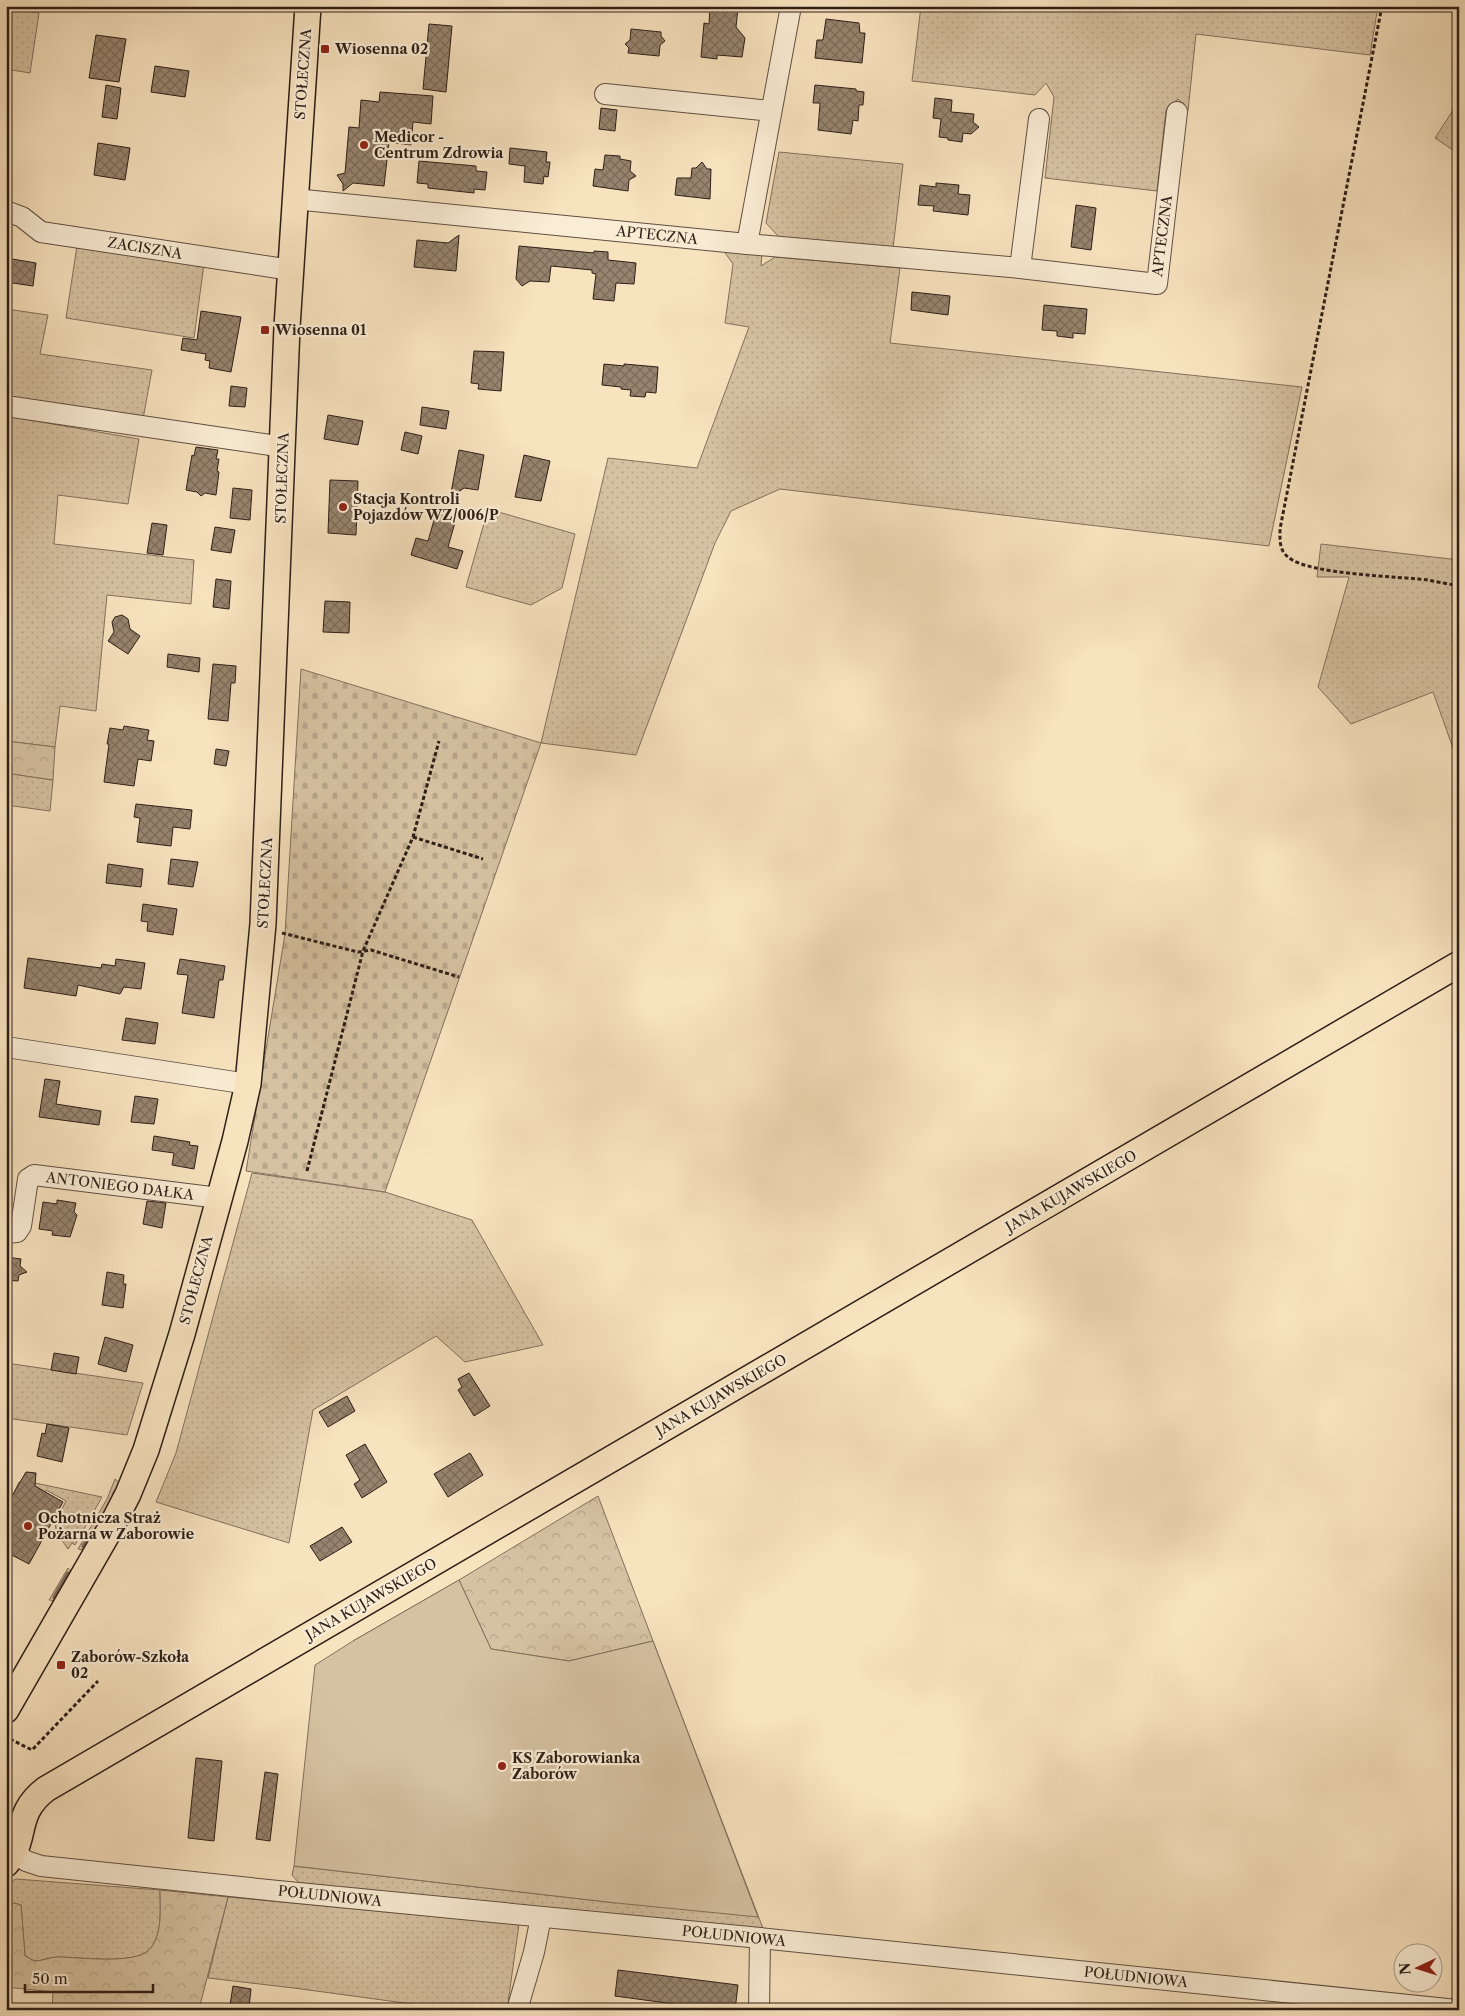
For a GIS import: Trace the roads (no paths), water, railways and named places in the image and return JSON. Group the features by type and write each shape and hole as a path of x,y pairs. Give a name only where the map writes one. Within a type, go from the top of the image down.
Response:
{"main road":[{"name":"STOŁECZNA","path":"6,1710 110,1531 132,1485 158,1414 219,1198 248,1084 263,924 284,447 287,327 308,6"},
{"name":"JANA KUJAWSKIEGO","path":"9,1856 20,1836 25,1811 46,1789 1459,964"}],"street":[{"path":"747,244 791,6"},
{"path":"605,94 771,111"},
{"name":"APTECZNA","path":"294,198 747,244 1020,268 1157,284 1177,112"},
{"path":"1020,268 1039,119"},
{"name":"ZACISZNA","path":"6,211 22,217 40,232 291,270"},
{"path":"6,406 284,447"},
{"path":"6,1048 248,1084"},
{"name":"ANTONIEGO DAŁKA","path":"6,1233 17,1232 21,1226 28,1179 34,1175 219,1198"},
{"name":"POŁUDNIOWA","path":"9,1856 41,1866 1457,2010"},
{"path":"517,2010 534,1952 541,1917"},
{"path":"759,2010 760,1938"}],"waterway":[{"path":"84,1546 90,1536"},
{"path":"55,1597 68,1574"}],"place":[{"name":"Wiosenna 02","path":"325,49"},
{"name":"Medicor - Centrum Zdrowia","path":"364,145"},
{"name":"Wiosenna 01","path":"265,330"},
{"name":"Stacja Kontroli Pojazdów WZ/006/P","path":"343,507"},
{"name":"Ochotnicza Straż Pożarna w Zaborowie","path":"28,1526"},
{"name":"Zaborów-Szkoła 02","path":"61,1665"},
{"name":"KS Zaborowianka Zaborów","path":"502,1766"}]}
